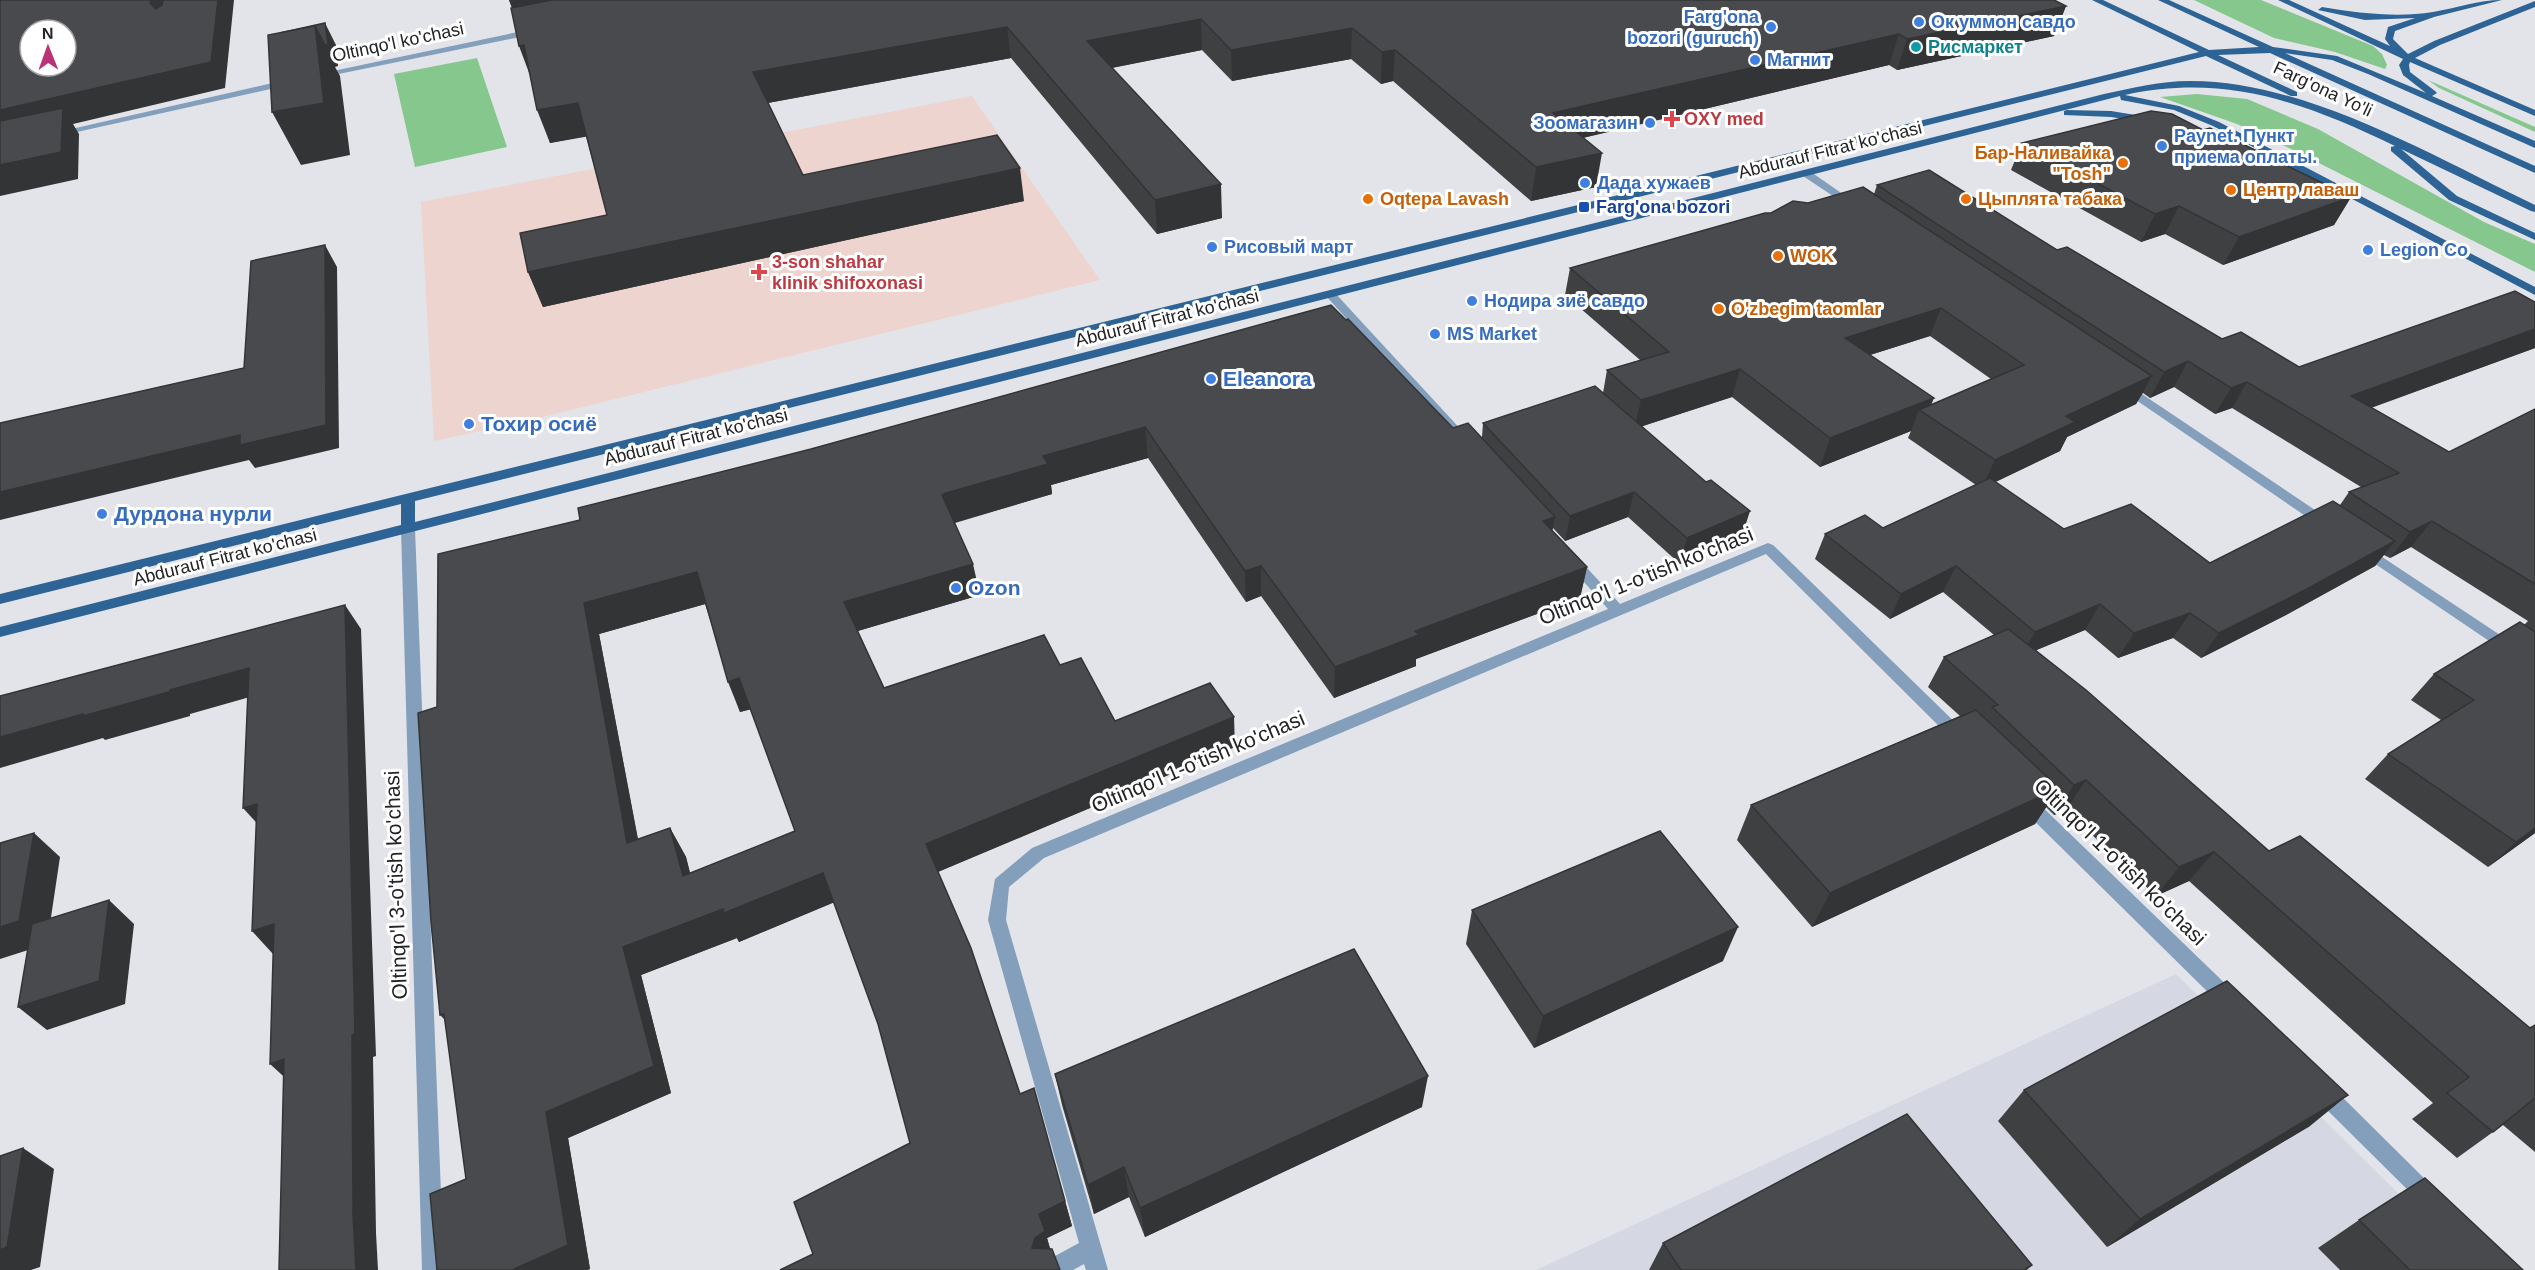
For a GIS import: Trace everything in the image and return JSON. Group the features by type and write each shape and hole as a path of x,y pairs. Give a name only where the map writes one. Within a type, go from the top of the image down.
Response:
{"main road":[{"name":"Farg'ona Yo'li","path":"2096,0 2535,209"},
{"name":"Farg'ona Yo'li","path":"2162,0 2535,171"},
{"path":"2169,0 2177,7"},
{"path":"2283,0 2327,11 2365,17 2399,18 2432,15"},
{"path":"2283,0 2535,113"},
{"path":"2408,58 2389,39 2391,29 2432,15 2498,0"},
{"path":"2458,111 2406,73 2404,65 2408,58 2437,43 2535,4"},
{"name":"Abdurauf Fitrat ko'chasi","path":"0,600 2034,95 2207,53 2269,49"},
{"path":"2269,49 2334,58 2535,145"},
{"name":"Abdurauf Fitrat ko'chasi","path":"0,632 1808,174 2107,96 2166,85 2222,86 2271,95 2344,118"},
{"path":"2034,95 2107,96 2158,103 2216,124 2535,294"},
{"path":"2046,113 2111,114 2157,122"},
{"path":"2379,135 2453,198 2535,237"},
{"path":"1783,158 1808,174"},
{"path":"2281,171 2535,294"},
{"path":"1311,275 1331,295"},
{"name":"Oltinqo'l 3-o'tish ko'chasi","path":"408,498 408,529"}],"street":[{"name":"Oltinqo'l ko'chasi","path":"307,78 548,29"},
{"path":"45,136 296,81"},
{"path":"1808,174 1865,213"},
{"path":"1331,295 1467,445"},
{"path":"2109,376 2337,531"},
{"name":"Oltinqo'l 3-o'tish ko'chasi","path":"408,529 433,1270"},
{"path":"2356,545 2535,666"},
{"name":"Oltinqo'l 1-o'tish ko'chasi","path":"1097,1270 997,920 1001,884 1038,853 1768,548 1969,745"},
{"path":"1562,549 1617,610"},
{"name":"Oltinqo'l 1-o'tish ko'chasi","path":"2011,786 2239,1010"},
{"path":"2308,1077 2444,1211"},
{"path":"1052,1270 1090,1249"}],"shaded area":[{"name":"3-son shahar klinik shifoxonasi","path":"972,96 1100,280 514,424 434,441 421,202"},
{"path":"2176,974 2476,1270 1536,1270"}],"green space":[{"path":"2194,0 2261,0 2373,46 2382,54 2387,65 2385,69 2335,52 2274,38"},
{"path":"477,58 507,147 415,167 394,74"},
{"path":"2428,80 2535,127 2535,132 2439,88"},
{"path":"2197,94 2247,99 2318,129 2484,222 2535,244 2535,272 2291,149 2237,124 2160,97"}],"building":[{"path":"0,0 151,0 150,3 156,9 162,5 163,0 218,0 211,62 0,110"},
{"path":"552,0 2054,0 2066,6 1907,39 1899,34 1553,113 1602,153 1536,167 1395,50 1382,52 1352,28 1231,50 1201,19 1087,41 1221,184 1155,200 1007,27 753,72 803,175 997,135 1020,168 528,272 520,233 607,215 578,103 537,110 524,45 519,46 511,8"},
{"path":"325,23 328,44 325,45 315,26 280,33"},
{"path":"315,26 324,103 272,112 268,35"},
{"path":"63,108 61,152 0,165 0,121"},
{"path":"2151,111 2172,114 2203,130 2210,128 2351,197 2239,237 2179,206 2155,214 2022,143"},
{"path":"1929,170 2057,250 2067,247 2222,339 2241,332 2299,367 2515,291 2535,302 2535,329 2351,396 2449,452 2535,409 2535,584 2432,521 2410,532 2349,492 2399,473 2247,382 2231,388 2188,361 2164,372 1877,185"},
{"path":"1863,187 2152,376 2066,416 2075,422 1995,460 1919,410 2024,365 1941,308 1845,338 1934,398 1830,438 1740,369 1641,400 1607,370 1669,352 1570,268 1771,213 1793,201 1808,203"},
{"path":"325,245 326,425 240,445 240,435 0,492 0,423 244,368 251,261"},
{"path":"1331,305 1346,320 1348,319 1453,428 1468,423 1555,517 1543,521 1587,567 1415,631 1419,635 1335,667 1261,566 1245,571 1145,427 1043,456 1048,464 942,495 973,564 844,602 884,688 1044,635 1060,665 1081,658 1115,721 1210,683 1234,717 926,844 971,948 1020,1094 1034,1088 1065,1201 1039,1214 1045,1231 1035,1238 1032,1248 1052,1249 1060,1270 780,1270 813,1254 794,1202 910,1143 878,1024 823,873 724,913 723,909 623,947 654,1066 546,1112 568,1245 512,1270 437,1270 430,1194 466,1179 444,1014 440,1015 431,922 418,713 437,707 438,554 580,520 578,508 811,449","holes":["697,572 728,682 739,678 795,831 683,876 670,828 627,843 584,603"]},
{"path":"1595,386 1706,482 1711,480 1750,511 1687,538 1634,492 1570,516 1483,423"},
{"path":"1990,478 2064,529 2131,504 2210,563 2333,501 2395,541 2219,633 2190,613 2134,633 2100,604 2035,632 1956,566 1901,594 1825,534 1865,515 1883,528"},
{"path":"345,605 355,1034 352,1035 353,1214 356,1270 279,1270 284,1059 270,1064 274,924 252,931 257,804 243,808 249,668 83,716 83,714 0,737 0,696"},
{"path":"2520,622 2535,632 2535,828 2516,842 2388,754 2474,700 2434,674"},
{"path":"2008,629 2086,690 2269,851 2300,836 2530,1028 2535,1025 2535,1098 2493,1132 2447,1093 2469,1077 2214,852 2179,867 2086,780 2074,785 1992,707 1998,705 1944,657"},
{"path":"1976,710 2059,788 1830,893 1751,805"},
{"path":"1660,831 1738,927 1543,1016 1472,910"},
{"path":"34,833 19,921 0,927 0,843"},
{"path":"109,900 99,981 18,1007 32,924"},
{"path":"1354,949 1428,1076 1140,1208 1124,1167 1088,1185 1055,1074"},
{"path":"2227,981 2348,1095 2140,1219 2024,1090"},
{"path":"1907,1114 2032,1265 2024,1270 1681,1270 1663,1243"},
{"path":"23,1148 7,1247 0,1250 0,1156"},
{"path":"2425,1178 2523,1270 2410,1270 2359,1220"}],"place":[{"name":"Ок уммон савдо","path":"1919,22"},
{"name":"Farg'ona bozori (guruch)","path":"1771,27"},
{"name":"Рисмаркет","path":"1916,47"},
{"name":"Магнит","path":"1755,60"},
{"name":"OXY med","path":"1672,119"},
{"name":"Зоомагазин","path":"1650,123"},
{"name":"Paynet. Пункт приема оплаты.","path":"2162,146"},
{"name":"Бар-Наливайка \"Tosh\"","path":"2123,163"},
{"name":"Дада хужаев","path":"1585,183"},
{"name":"Центр лаваш","path":"2231,190"},
{"name":"Oqtepa Lavash","path":"1368,199"},
{"name":"Цыплята табака","path":"1966,199"},
{"name":"Farg'ona bozori","path":"1584,207"},
{"name":"Рисовый март","path":"1212,247"},
{"name":"Legion Co","path":"2368,250"},
{"name":"WOK","path":"1778,256"},
{"name":"3-son shahar klinik shifoxonasi","path":"759,272"},
{"name":"Нодира зиё савдо","path":"1472,301"},
{"name":"O'zbegim taomlar","path":"1719,309"},
{"name":"MS Market","path":"1435,334"},
{"name":"Eleanora","path":"1211,379"},
{"name":"Тохир осиё","path":"469,424"},
{"name":"Дурдона нурли","path":"102,514"},
{"name":"Ozon","path":"956,588"}]}
